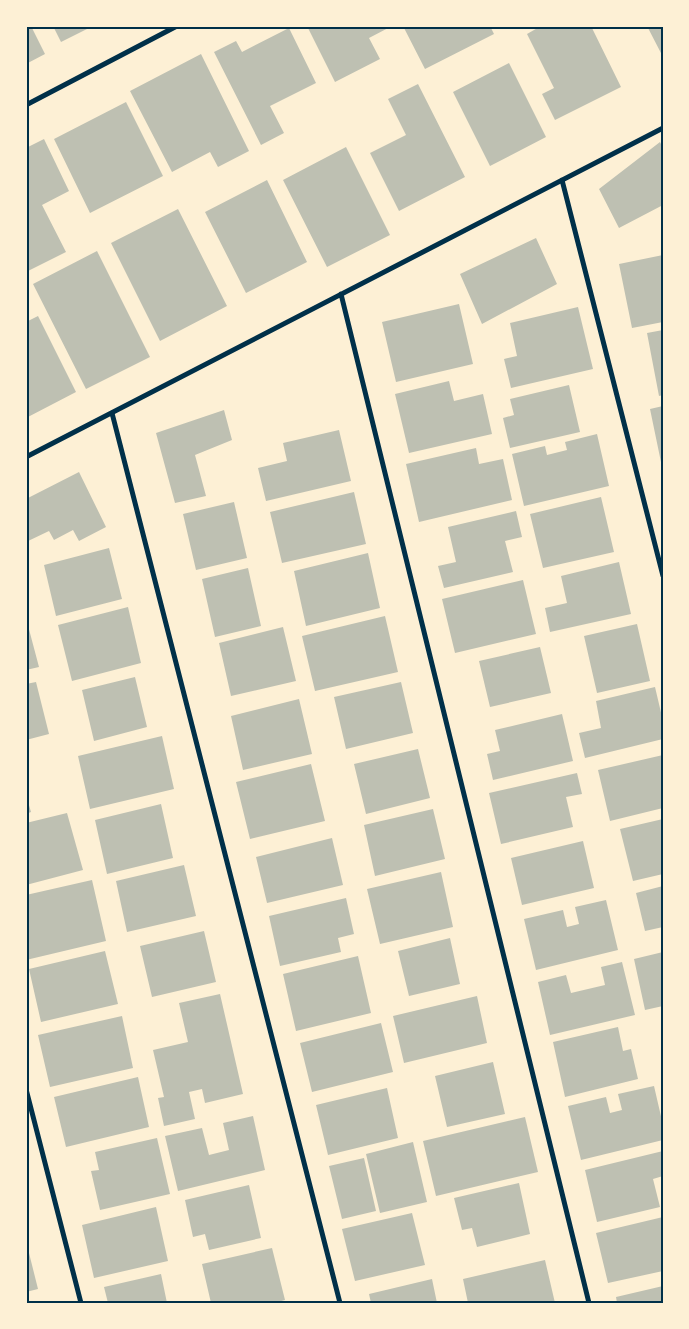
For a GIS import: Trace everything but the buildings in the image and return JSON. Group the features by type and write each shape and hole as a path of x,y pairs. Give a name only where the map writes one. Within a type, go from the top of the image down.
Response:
{"street":[{"path":"26,104 177,26"},
{"path":"26,457 663,128"},
{"path":"562,180 663,576"},
{"path":"341,294 589,1303"},
{"path":"112,413 340,1303"},
{"path":"26,1089 81,1303"}]}
